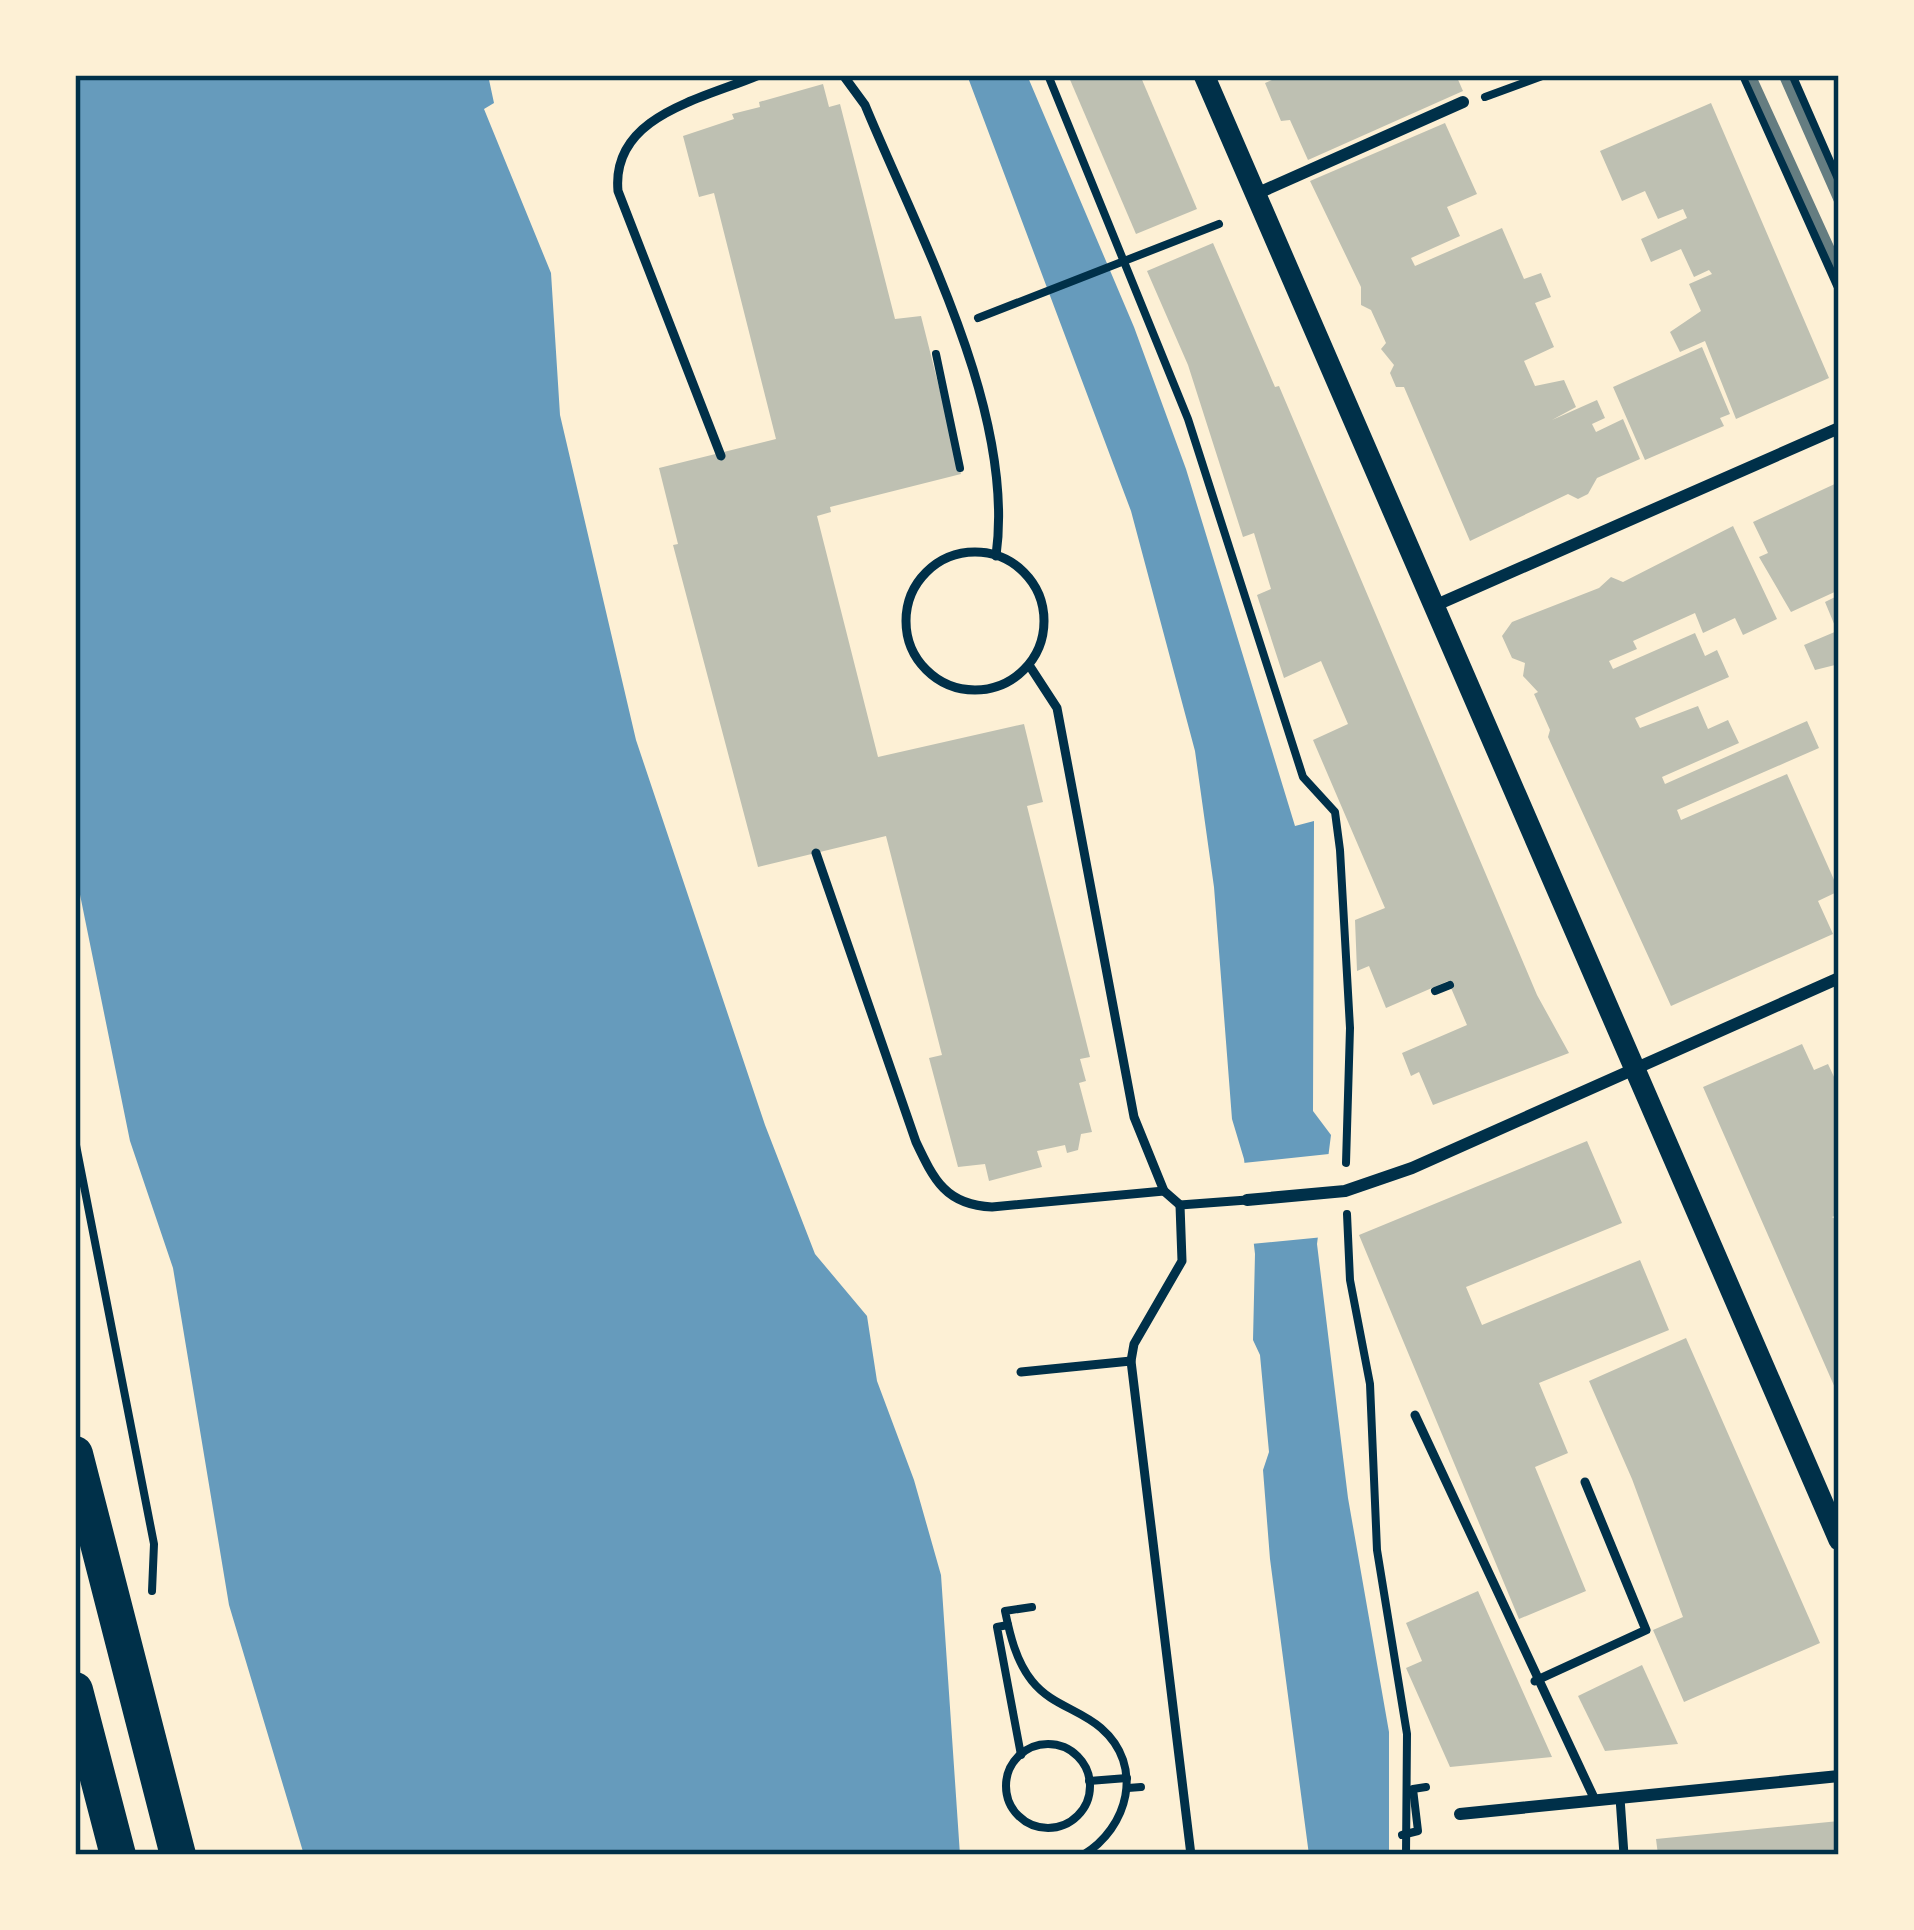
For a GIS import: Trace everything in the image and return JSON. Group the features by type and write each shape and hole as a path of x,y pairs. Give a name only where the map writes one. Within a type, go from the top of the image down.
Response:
{"highway":[{"path":"75,1454 178,1855"},
{"path":"75,1690 118,1855"}],"street":[{"path":"1204,75 1838,1535"},
{"path":"1745,75 1839,285"},
{"path":"1790,75 1839,188"},
{"path":"1256,194 1463,102"},
{"path":"1434,606 1839,428"},
{"path":"1246,1200 1334,1192 1412,1168 1839,978"},
{"path":"1460,1814 1839,1776"}],"lane":[{"path":"721,456 618,191 616,168 633,134 653,119 759,75"},
{"path":"843,75 865,105 977,387 1000,500 996,556"},
{"path":"951,556 996,556 1016,566 1042,602 1040,646 1029,665 1012,680 968,691 945,684 913,652 906,629 915,585 951,556"},
{"path":"1029,665 1057,708 1134,1117 1164,1191 1180,1205 1246,1200"},
{"path":"816,854 916,1142 936,1184 969,1206 992,1207 1164,1191"},
{"path":"1180,1205 1182,1261 1134,1344 1131,1361 1191,1855"},
{"path":"1021,1372 1131,1361"},
{"path":"1415,1415 1535,1681 1595,1800"},
{"path":"1535,1681 1646,1630 1585,1482"},
{"path":"1619,1798 1624,1855"}],"path":[{"path":"1048,75 1188,419 1303,776 1334,812 1350,1028 1346,1156"},
{"path":"1463,102 1508,92 1545,75"},
{"path":"974,320 1219,224"},
{"path":"931,336 960,468"},
{"path":"1436,991 1450,985"},
{"path":"75,1140 154,1544 150,1601"},
{"path":"1347,1216 1350,1280 1370,1384 1377,1550 1407,1734 1402,1834 1406,1855"},
{"path":"1032,1607 1005,1611 1031,1680 1050,1699 1103,1730 1120,1754 1127,1783 1117,1824 1083,1855"},
{"path":"1008,1625 997,1627 1021,1755"},
{"path":"1040,1743 1063,1745 1080,1757 1089,1781 1084,1806 1070,1823 1054,1828 1024,1819 1010,1808 1004,1792 1009,1770 1040,1743"},
{"path":"1089,1781 1141,1787"},
{"path":"1402,1834 1418,1831 1414,1789 1426,1787"}],"water":[{"path":"75,75 488,75 494,103 484,109 551,273 560,415 636,740 765,1125 815,1254 867,1316 877,1381 914,1480 941,1575 960,1855 304,1855 229,1605 173,1268 130,1141 75,870"},
{"path":"967,75 1027,75 1134,327 1186,469 1295,826 1314,821 1313,1111 1331,1135 1317,1244 1348,1498 1389,1732 1389,1855 1309,1855 1270,1559 1263,1470 1269,1452 1260,1355 1253,1340 1255,1254 1244,1159 1232,1119 1214,887 1195,751 1131,511"}],"pier":[{"path":"1329,1154 1324,1237 1251,1244 1243,1163"}],"building":[{"path":"1068,75 1140,75 1197,209 1136,234"},
{"path":"1269,75 1456,75 1463,91 1308,160 1290,120 1281,121 1265,83 1272,80"},
{"path":"823,84 829,107 840,104 895,319 921,316 961,474 830,507 831,512 817,516 878,757 1024,724 1043,802 1027,806 1090,1057 1080,1059 1086,1081 1079,1083 1092,1132 1081,1134 1078,1150 1067,1153 1065,1145 1037,1151 1042,1167 989,1181 985,1164 958,1167 929,1058 942,1055 886,836 758,867 673,545 678,544 659,468 776,439 714,193 699,197 683,136 734,119 732,114 760,107 759,102"},
{"path":"1711,103 1829,378 1736,419 1705,341 1680,352 1670,332 1701,311 1689,284 1712,274 1709,270 1694,277 1681,249 1651,262 1641,239 1687,218 1683,209 1658,219 1645,191 1622,201 1600,151"},
{"path":"1445,123 1477,194 1447,207 1460,236 1411,258 1415,266 1502,228 1524,279 1541,273 1551,297 1535,303 1554,347 1524,361 1535,386 1564,380 1576,407 1552,420 1597,400 1605,418 1592,424 1596,432 1623,419 1640,459 1597,478 1588,494 1578,499 1568,494 1470,541 1404,387 1396,387 1390,373 1394,365 1381,349 1386,343 1371,310 1361,305 1361,287 1310,181"},
{"path":"1213,243 1275,387 1279,386 1537,995 1569,1053 1433,1105 1419,1072 1411,1076 1402,1053 1467,1025 1448,981 1386,1008 1369,966 1357,971 1355,920 1385,908 1313,740 1348,724 1321,661 1284,678 1257,595 1271,589 1254,533 1243,537 1188,365 1147,271"},
{"path":"1702,347 1730,414 1720,418 1724,426 1645,460 1613,387"},
{"path":"1839,482 1839,590 1791,612 1759,557 1768,553 1753,522"},
{"path":"1733,526 1777,619 1743,635 1735,618 1703,633 1695,613 1633,641 1637,649 1609,661 1613,669 1695,633 1705,656 1717,650 1729,677 1635,718 1640,728 1698,706 1708,729 1728,720 1739,743 1662,777 1665,784 1807,721 1819,748 1677,810 1681,820 1787,774 1839,891 1818,901 1833,934 1671,1006 1548,737 1550,730 1534,694 1538,692 1523,676 1525,663 1512,658 1502,636 1512,622 1599,588 1611,577 1623,582"},
{"path":"1839,595 1839,664 1815,670 1804,645 1837,631 1825,602"},
{"path":"1802,1044 1814,1070 1828,1064 1835,1079 1839,1077 1839,1214 1832,1217 1839,1222 1839,1397 1703,1087"},
{"path":"1587,1141 1622,1223 1466,1287 1482,1325 1640,1260 1669,1330 1539,1383 1568,1453 1535,1467 1586,1591 1519,1619 1359,1235"},
{"path":"1686,1338 1820,1643 1684,1702 1653,1630 1683,1617 1632,1479 1589,1381"},
{"path":"1478,1591 1552,1757 1450,1767 1406,1668 1422,1661 1406,1623"},
{"path":"1642,1665 1678,1744 1605,1751 1578,1696"},
{"path":"1839,1821 1839,1855 1658,1855 1656,1839"}],"railway":[{"path":"1751,75 1839,268"},
{"path":"1783,75 1839,202"}]}
